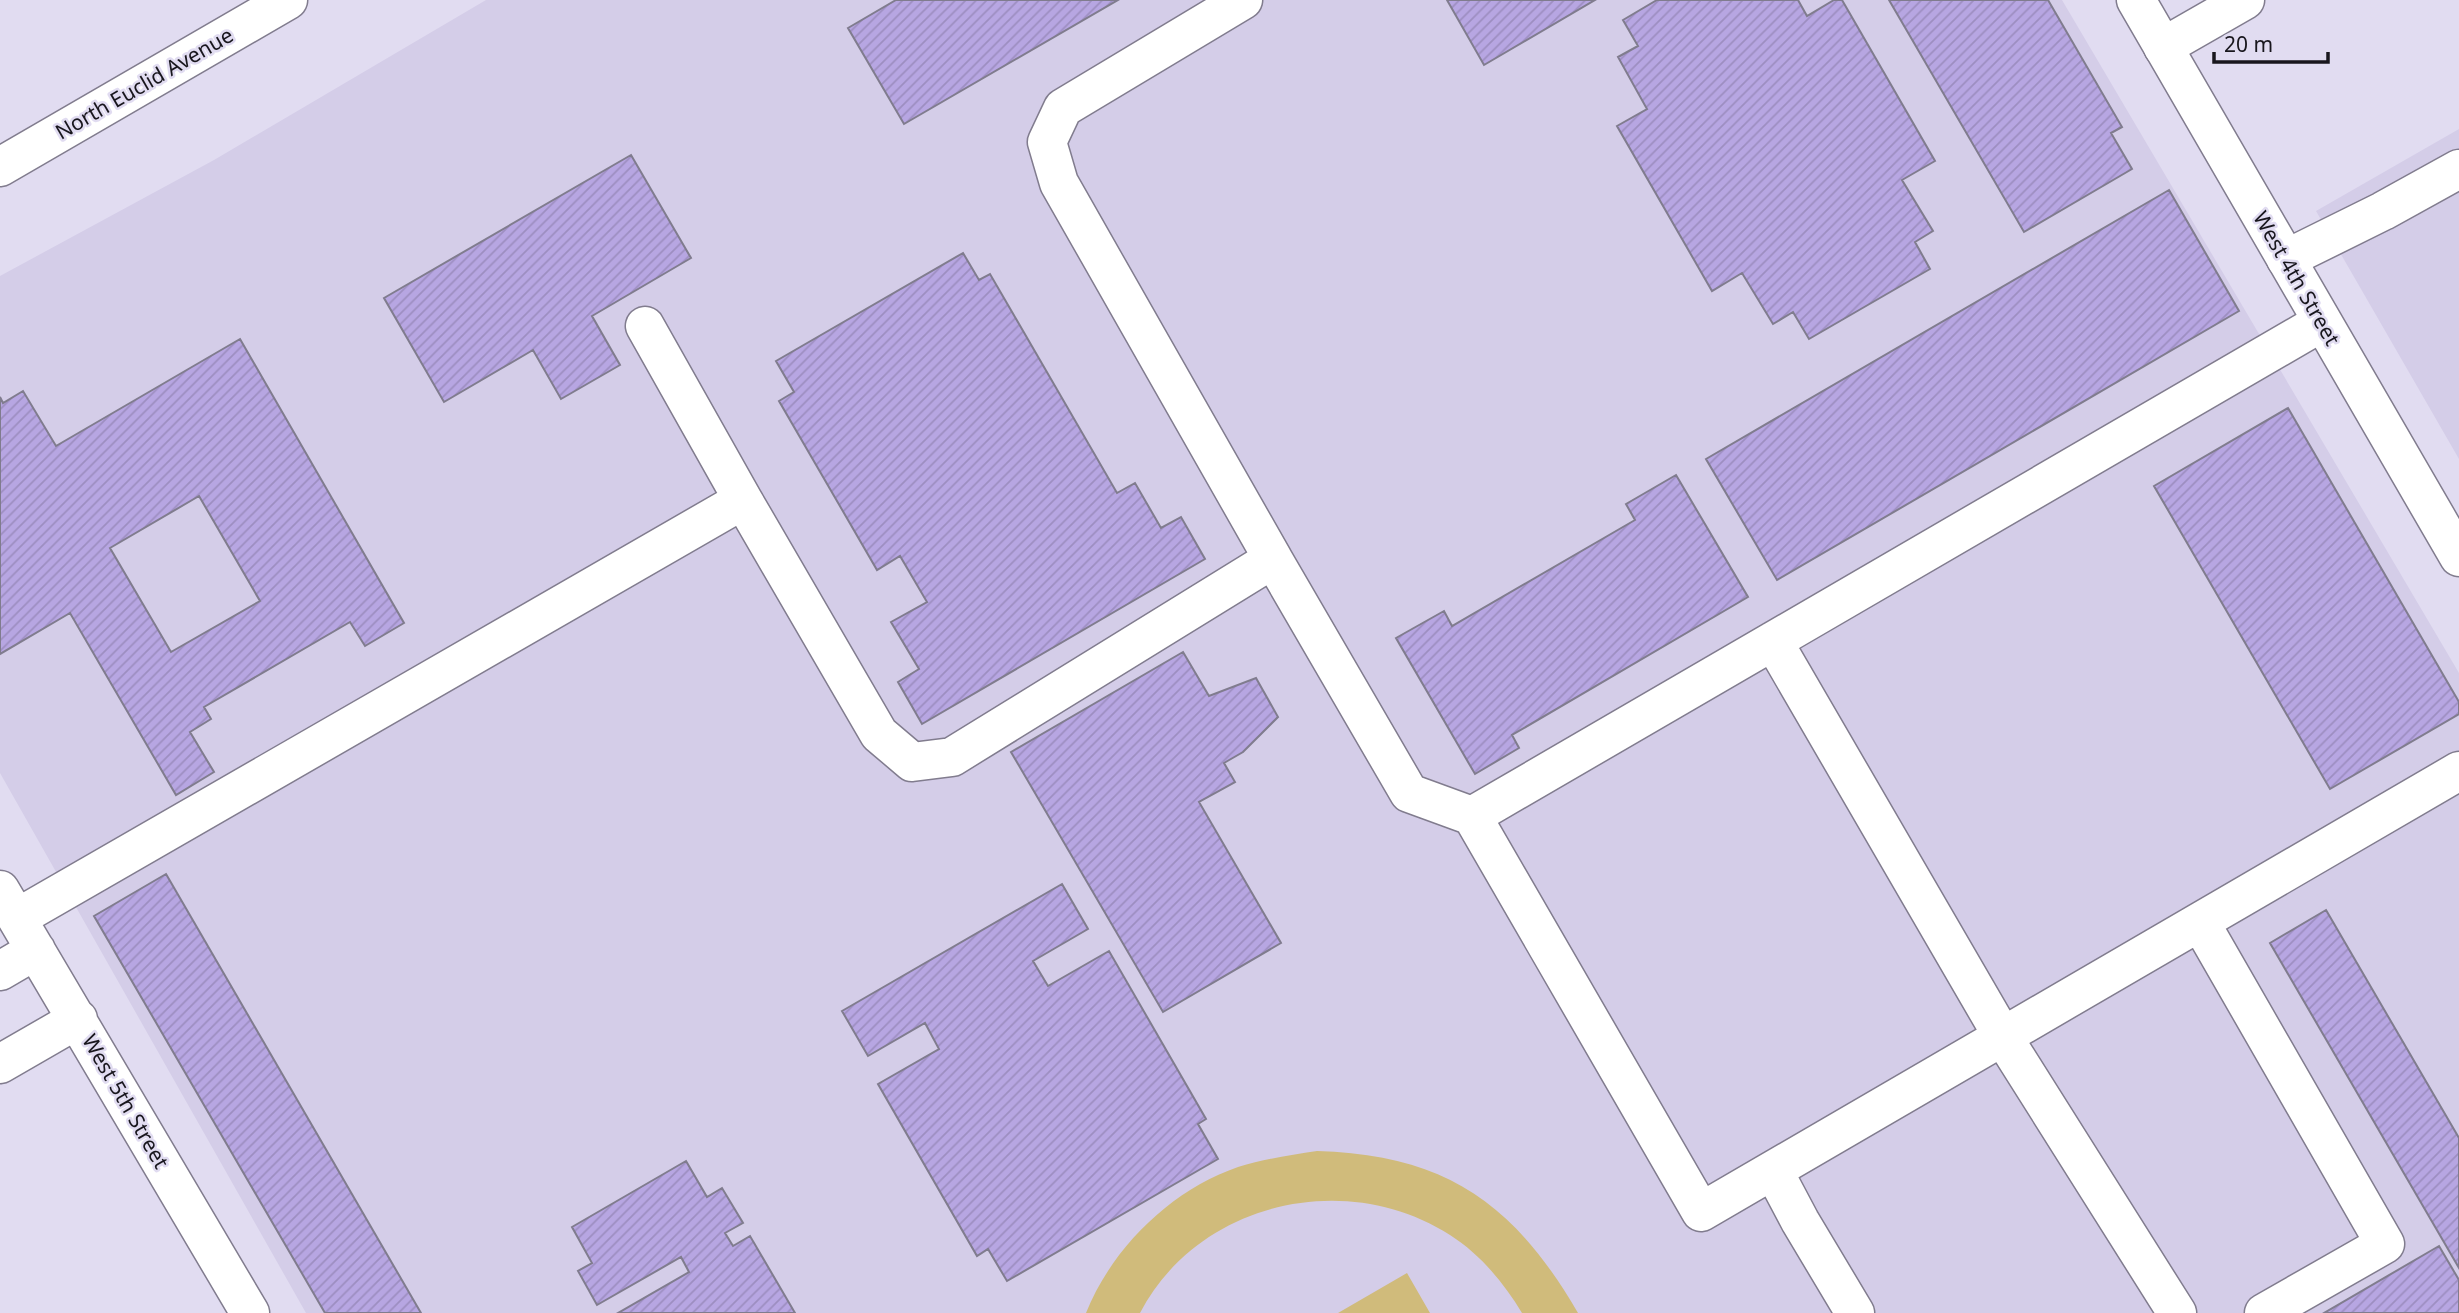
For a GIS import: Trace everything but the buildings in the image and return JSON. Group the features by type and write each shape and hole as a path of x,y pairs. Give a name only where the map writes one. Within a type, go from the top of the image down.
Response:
{"main road":[{"name":"North Euclid Avenue","path":"0,167 288,0"},
{"path":"1243,0 1063,108 1047,142 1059,183 1409,793 1472,816 1701,1212 2459,771"},
{"name":"West 4th Street","path":"2136,0 2459,557"},
{"path":"2163,47 2245,0"},
{"path":"2286,259 2383,211 2459,169"},
{"path":"1472,816 2322,322"},
{"path":"645,326 879,734 912,762 951,757 1273,559"},
{"path":"8,904 743,500"},
{"path":"1773,641 2003,1037 2177,1313"},
{"name":"West 5th Street","path":"8,904 250,1313"},
{"path":"2200,922 2385,1244 2264,1313"},
{"path":"0,971 36,950"},
{"path":"0,1064 78,1019"},
{"path":"1773,1170 1800,1221 1856,1313"}],"shaded area":[{"path":"486,0 2062,0 2459,673 2459,1313 306,1313 0,773 0,276 214,160"},
{"path":"2459,129 2459,459 2316,211"},
{"path":"1317,1151 1363,1155 1403,1163 1439,1175 1472,1192 1501,1214 1528,1242 1554,1275 1578,1313 1522,1313 1481,1260 1450,1235 1409,1215 1366,1203 1322,1201 1278,1207 1236,1222 1198,1245 1166,1275 1140,1313 1086,1313 1111,1266 1128,1244 1167,1206 1213,1177 1238,1167"},
{"path":"1407,1273 1430,1313 1338,1313"}]}
